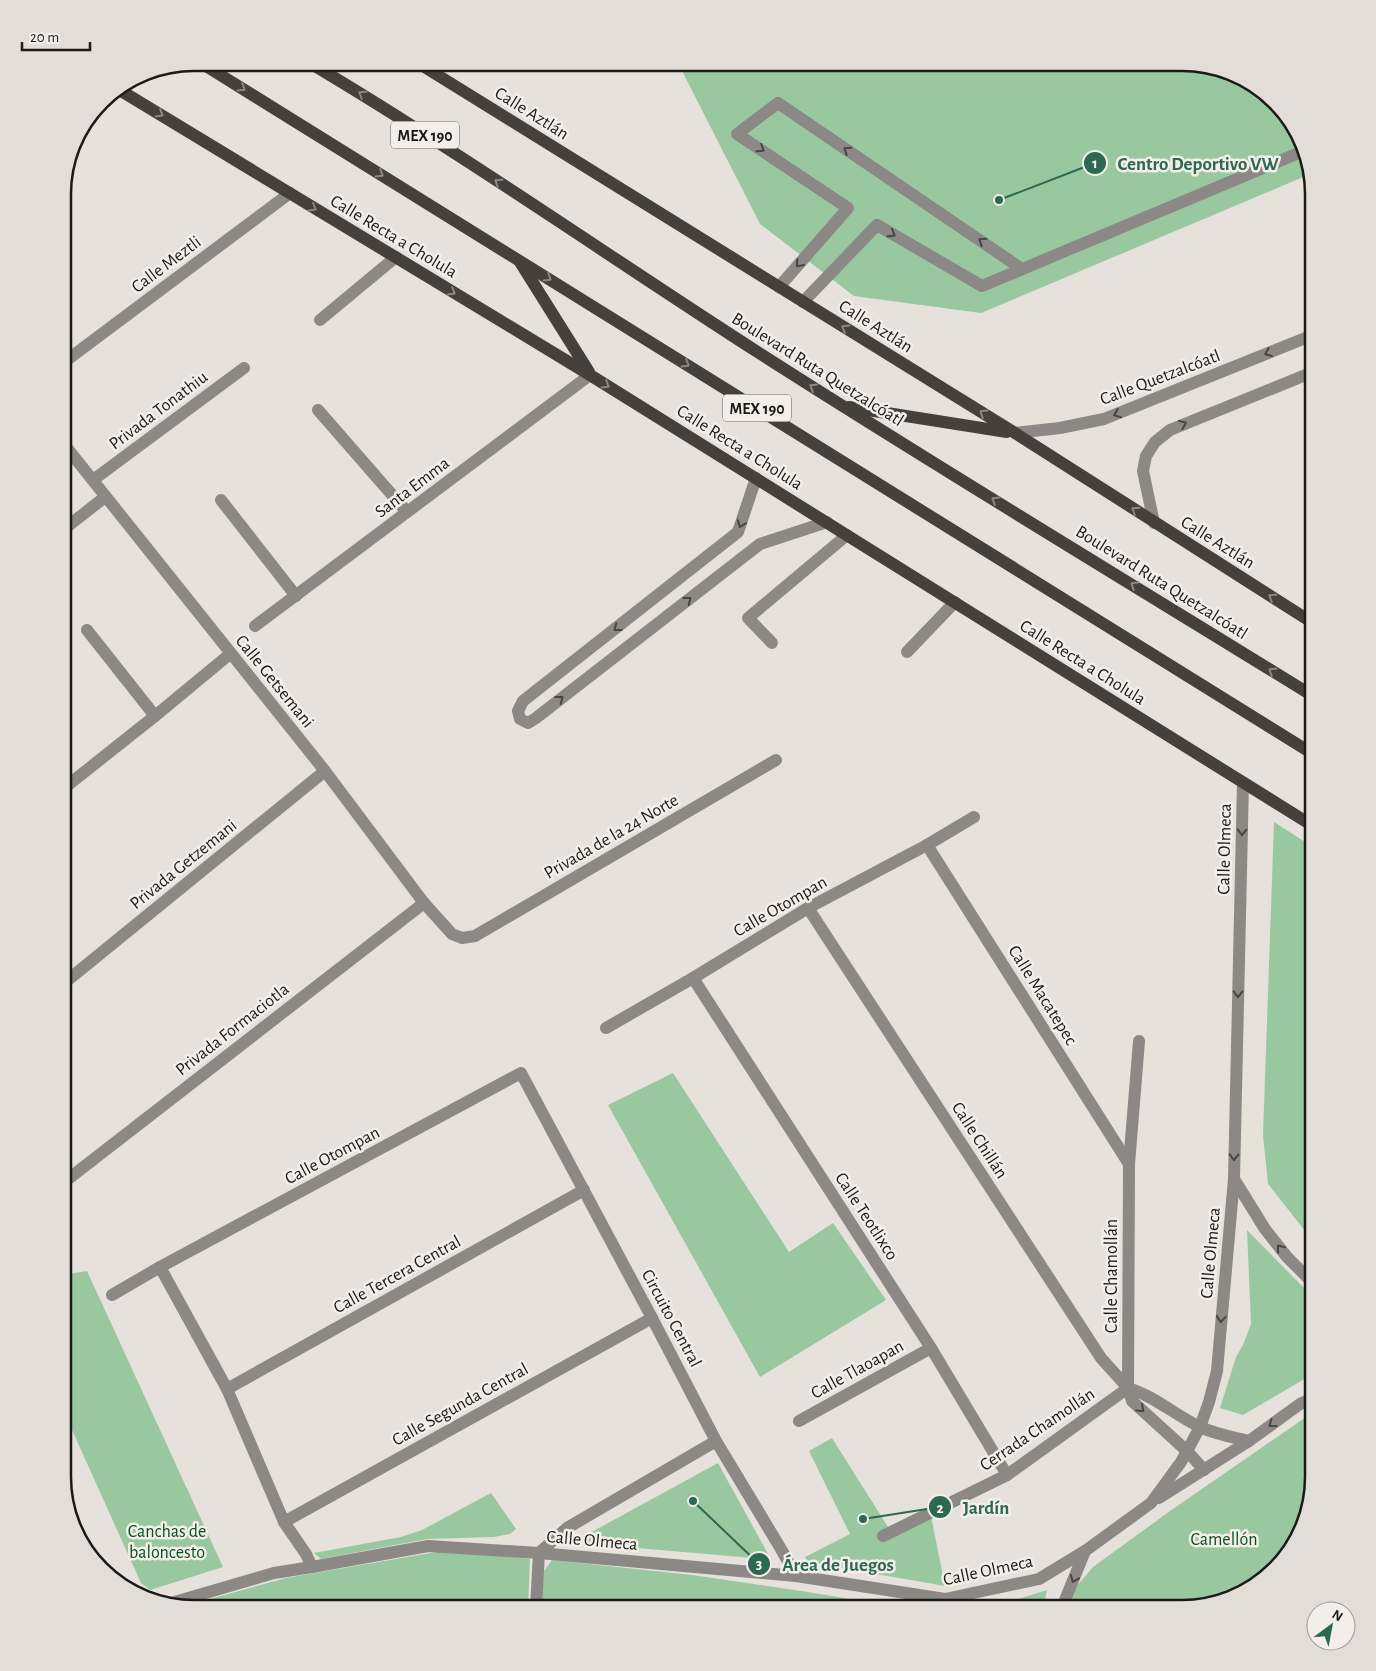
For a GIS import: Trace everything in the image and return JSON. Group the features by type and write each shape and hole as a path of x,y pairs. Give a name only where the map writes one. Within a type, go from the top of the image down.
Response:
{"main road":[{"name":"MEX 190","path":"217,72 1305,748"},
{"name":"Boulevard Ruta Quetzalcóatl","path":"326,72 843,406 1305,690"},
{"name":"Calle Aztlán","path":"434,72 1015,433 1154,523 1305,616"},
{"name":"Calle Recta a Cholula","path":"125,93 590,375 1305,821"},
{"path":"518,260 590,375"},
{"path":"843,406 1015,433"}],"street":[{"path":"779,287 848,208 737,134 778,104 1022,269"},
{"path":"803,302 877,225 982,286 1297,153"},
{"name":"Calle Meztli","path":"72,356 290,193"},
{"path":"320,320 396,257"},
{"name":"Calle Quetzalcóatl","path":"1015,433 1060,428 1104,419 1305,339"},
{"name":"Privada Tonathiu","path":"93,480 244,368"},
{"name":"Santa Emma","path":"255,626 590,375"},
{"path":"1154,523 1143,471 1146,456 1155,442 1170,430 1305,376"},
{"path":"318,410 407,512"},
{"name":"Calle Getsemani","path":"72,454 325,771 424,903 452,934 462,938"},
{"path":"756,478 738,532 523,701 518,711 520,719 528,723 536,718 760,544 827,522"},
{"path":"72,523 105,497"},
{"path":"221,500 296,596"},
{"path":"772,643 748,618 847,535"},
{"path":"907,652 955,602"},
{"path":"87,630 155,716"},
{"path":"72,782 230,654"},
{"name":"Privada de la 24 Norte","path":"462,938 475,936 776,760"},
{"name":"Privada Getzemani","path":"71,977 325,771"},
{"name":"Calle Olmeca","path":"184,1599 274,1573 312,1568 428,1546 539,1553 796,1576 945,1599 1039,1579 1086,1551 1151,1503 1188,1452 1209,1402 1216,1370 1234,1180 1243,783"},
{"name":"Calle Otompan","path":"606,1028 808,908 927,845 974,817"},
{"name":"Calle Macatepec","path":"927,845 1129,1164"},
{"name":"Privada Formaciotla","path":"71,1177 424,903"},
{"name":"Calle Chillán","path":"808,908 1101,1358 1128,1388 1132,1401 1188,1452 1204,1470"},
{"name":"Calle Teotlixco","path":"693,978 931,1348 1007,1475"},
{"name":"Calle Chamollán","path":"1128,1388 1129,1164 1139,1041"},
{"name":"Calle Otompan","path":"112,1295 160,1267 521,1073"},
{"name":"Circuito Central","path":"521,1073 716,1441 796,1576"},
{"path":"1234,1180 1265,1229 1286,1257 1305,1275"},
{"name":"Calle Tercera Central","path":"227,1389 584,1190"},
{"path":"160,1267 227,1389 284,1522 306,1554 312,1568"},
{"name":"Calle Segunda Central","path":"284,1522 652,1318"},
{"name":"Calle Tlaoapan","path":"800,1421 931,1348"},
{"name":"Calle Chillán","path":"1128,1388 1142,1392 1200,1427 1249,1441"},
{"name":"Cerrada Chamollán","path":"884,1536 1007,1475 1128,1388"},
{"path":"1151,1503 1249,1441 1305,1402"},
{"path":"536,1600 539,1553 567,1528 716,1441"},
{"path":"1065,1600 1086,1551"}],"green space":[{"path":"683,72 1189,72 1205,74 1236,84 1269,107 1284,126 1295,147 1304,177 981,313 854,296 760,224"},
{"path":"1274,822 1305,842 1305,1231 1268,1184 1263,1135"},
{"path":"673,1073 789,1252 833,1223 886,1300 760,1377 608,1105"},
{"path":"1247,1230 1305,1289 1305,1379 1243,1415 1220,1408 1236,1357 1251,1324"},
{"name":"Canchas de baloncesto","path":"87,1271 223,1567 150,1590 141,1583 71,1428 71,1274"},
{"name":"Camellón","path":"1305,1418 1304,1493 1298,1516 1284,1545 1263,1569 1250,1579 1229,1590 1198,1599 1071,1600 1076,1587 1093,1567"},
{"path":"832,1438 888,1527 930,1511 945,1586 807,1562 805,1557 850,1534 809,1451"},
{"path":"718,1463 768,1554 765,1559 579,1543 577,1540"},
{"path":"491,1493 516,1529 510,1534 494,1537 427,1539 321,1559 314,1553 401,1537 422,1530"},
{"path":"442,1551 485,1553 530,1559 528,1600 207,1600 286,1578"},
{"path":"552,1560 692,1575 856,1600 540,1600 544,1571"},
{"path":"1047,1590 1045,1600 1015,1600"}],"place":[{"name":"Centro Deportivo VW","path":"999,200"},
{"name":"Área de Juegos","path":"693,1501"},
{"name":"Jardín","path":"863,1519"}]}
